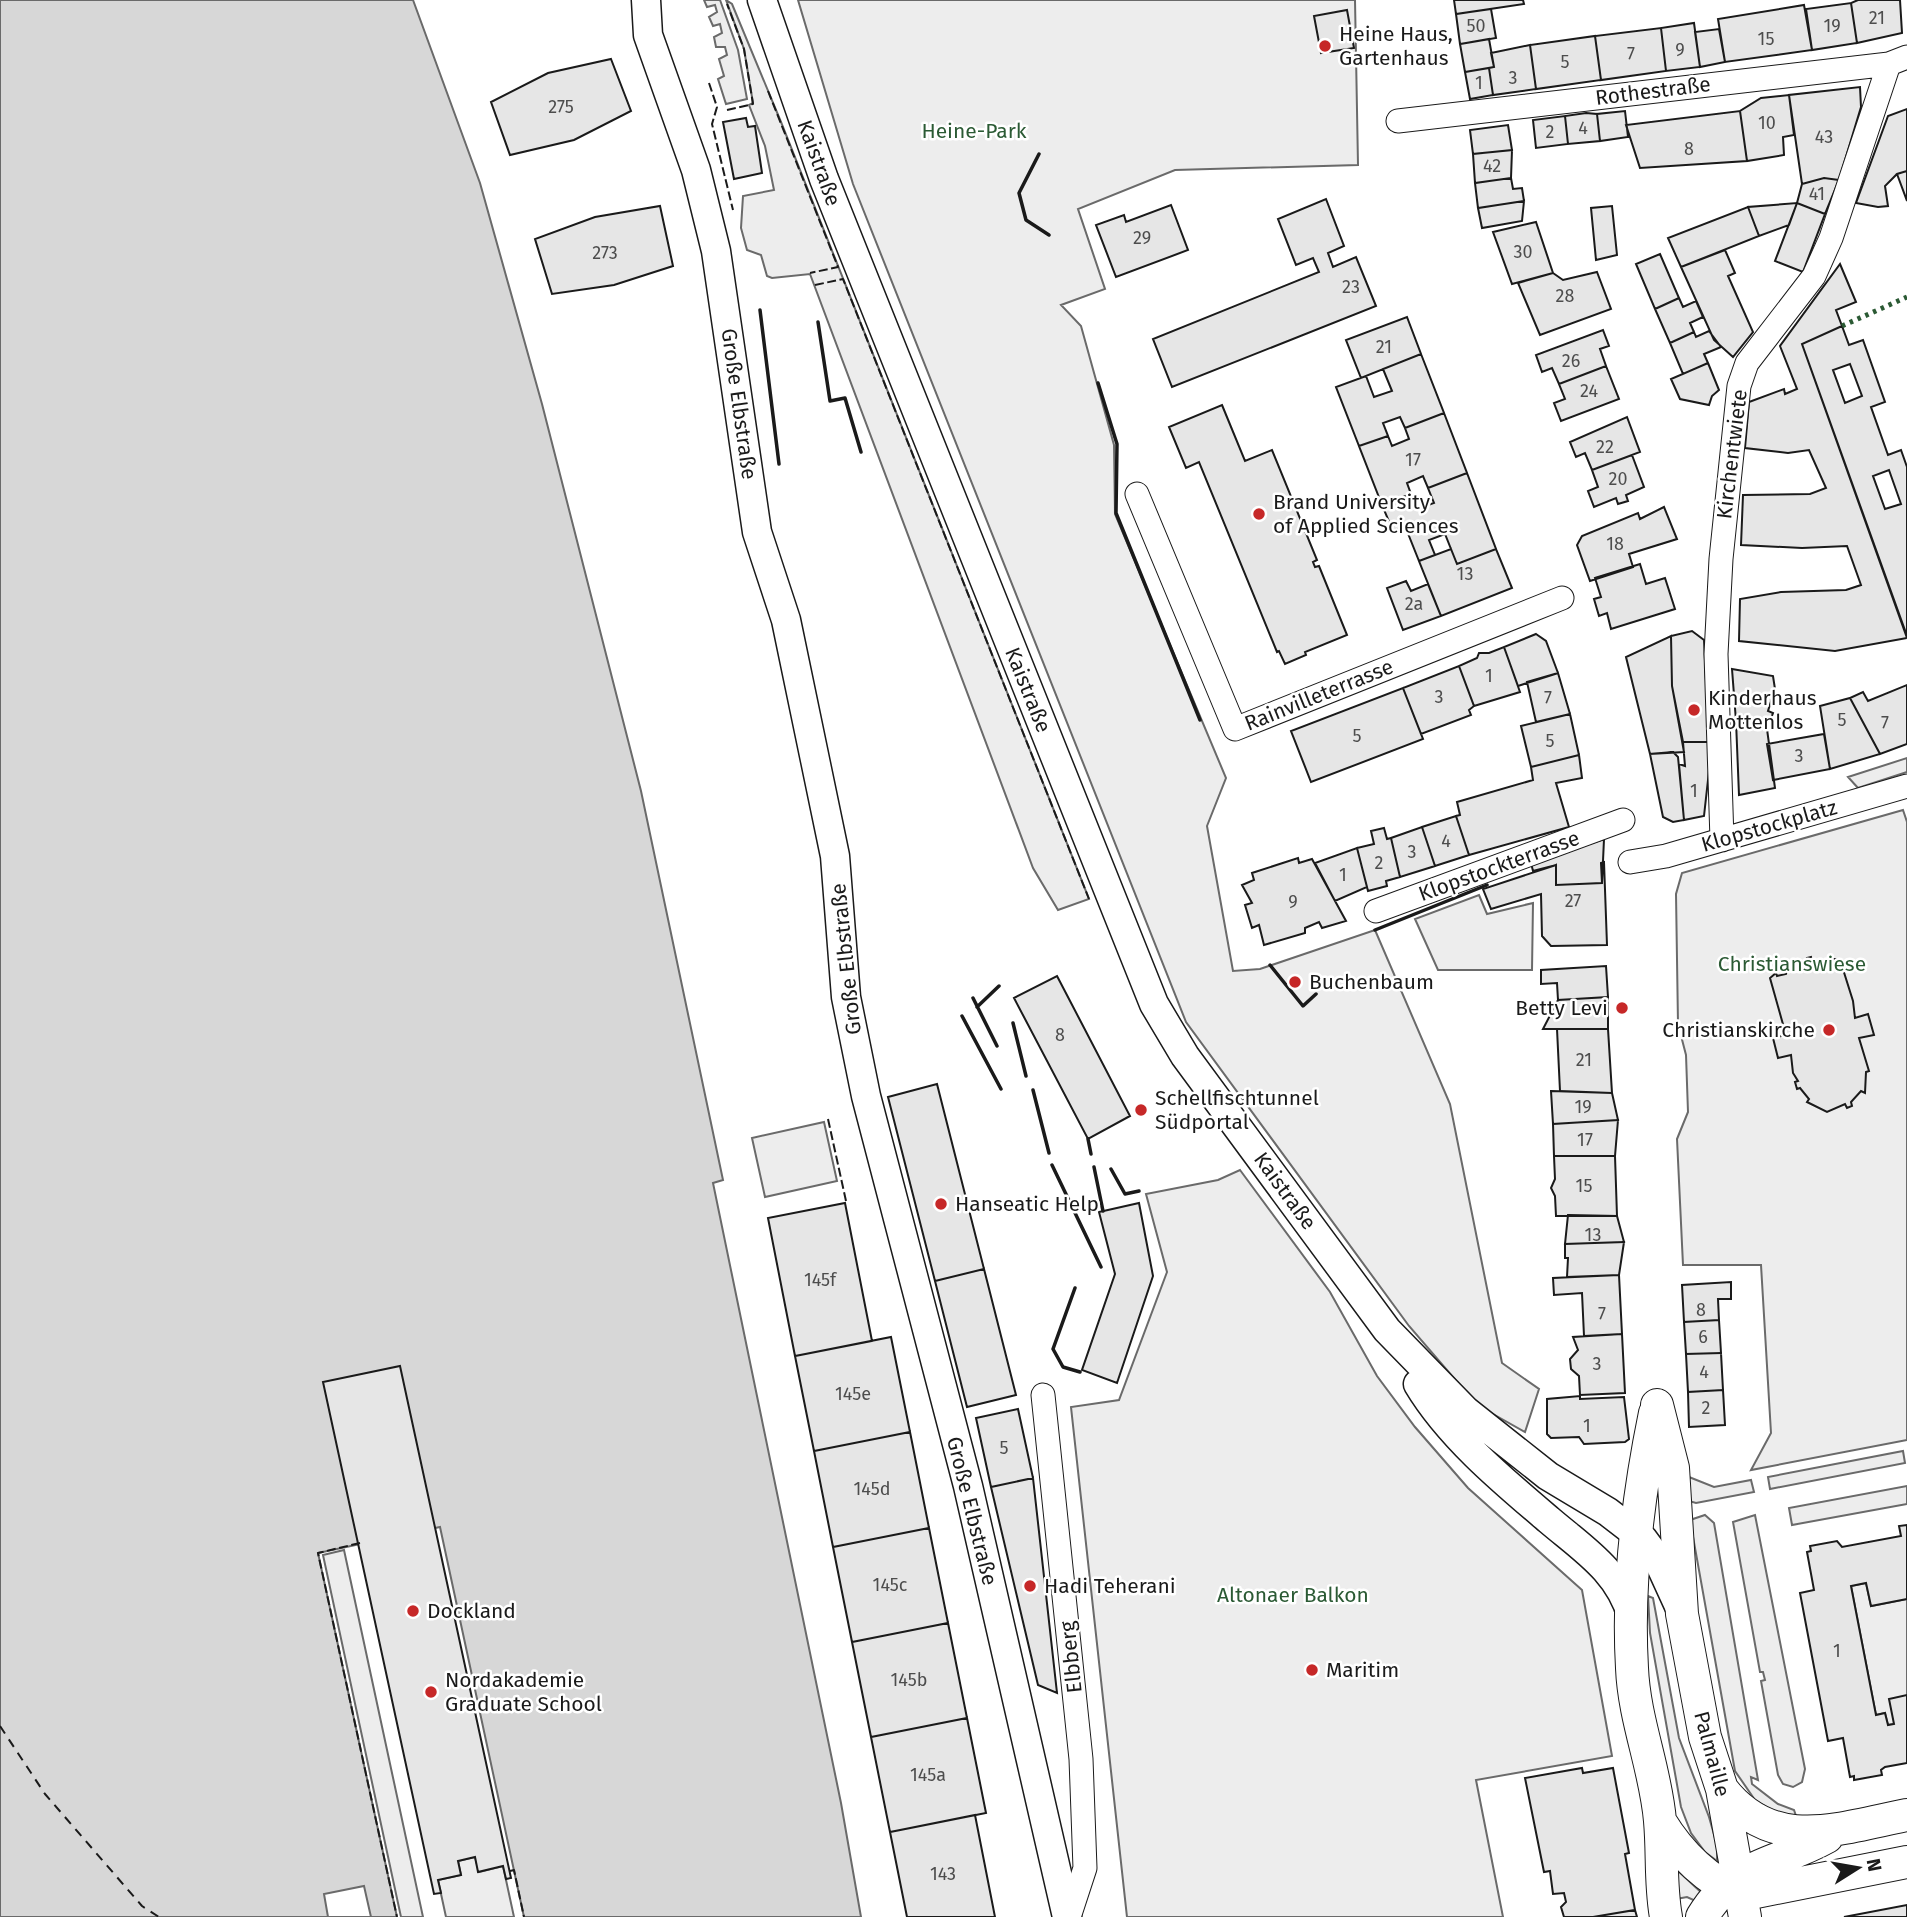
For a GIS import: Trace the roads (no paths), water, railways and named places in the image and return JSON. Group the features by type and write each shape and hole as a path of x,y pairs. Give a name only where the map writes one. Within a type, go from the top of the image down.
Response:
{"main road":[{"name":"Palmaille","path":"1666,1917 1660,1888 1661,1821 1632,1670 1632,1618 1645,1563 1636,1534 1657,1405 1673,1468 1682,1614 1705,1737 1722,1789 1737,1894"},
{"path":"1722,1789 1748,1817 1777,1830 1844,1828 1907,1815"},
{"name":"Palmaille","path":"1661,1821 1682,1853 1737,1894"},
{"path":"1702,1917 1844,1828"},
{"path":"1737,1894 1907,1862"}],"street":[{"name":"Große Elbstraße","path":"646,0 648,35 696,170 716,251 757,532 784,612 835,856 846,997 861,1073 968,1486 1068,1917"},
{"name":"Kaistraße","path":"762,0 824,179 1154,1004 1185,1056 1387,1330 1421,1388 1458,1435 1549,1519 1598,1559 1625,1595 1632,1618"},
{"name":"Rothestraße","path":"1398,121 1898,60"},
{"name":"Kirchentwiete","path":"1721,840 1716,654 1721,559 1738,386 1747,363 1814,276 1898,60"},
{"name":"Rainvilleterrasse","path":"1137,494 1235,729 1562,598"},
{"name":"Klopstockplatz","path":"1630,862 1721,840 1907,786"},
{"name":"Klopstockterrasse","path":"1376,911 1623,820"},
{"name":"Kaistraße","path":"1387,1330 1466,1411 1548,1476 1608,1512 1636,1534"},
{"name":"Elbberg","path":"1044,1395 1081,1759 1085,1868 1068,1917"},
{"name":"Palmaille","path":"1676,1514 1669,1543 1645,1563 1682,1614"},
{"name":"Kaistraße","path":"1598,1559 1645,1563"}],"place":[{"name":"Heine Haus, Gartenhaus","path":"1325,46"},
{"name":"Brand University of Applied Sciences","path":"1259,514"},
{"name":"Kinderhaus Mottenlos","path":"1694,710"},
{"name":"Buchenbaum","path":"1295,982"},
{"name":"Betty Levi","path":"1622,1008"},
{"name":"Christianskirche","path":"1829,1030"},
{"name":"Schellfischtunnel Südportal","path":"1141,1110"},
{"name":"Hanseatic Help","path":"941,1204"},
{"name":"Hadi Teherani","path":"1030,1586"},
{"name":"Dockland","path":"413,1611"},
{"name":"Maritim","path":"1312,1670"},
{"name":"Nordakademie Graduate School","path":"431,1692"}],"park label":[{"name":"Heine-Park","path":"974,131"},
{"name":"Christianswiese","path":"1792,964"},
{"name":"Altonaer Balkon","path":"1293,1595"}]}
